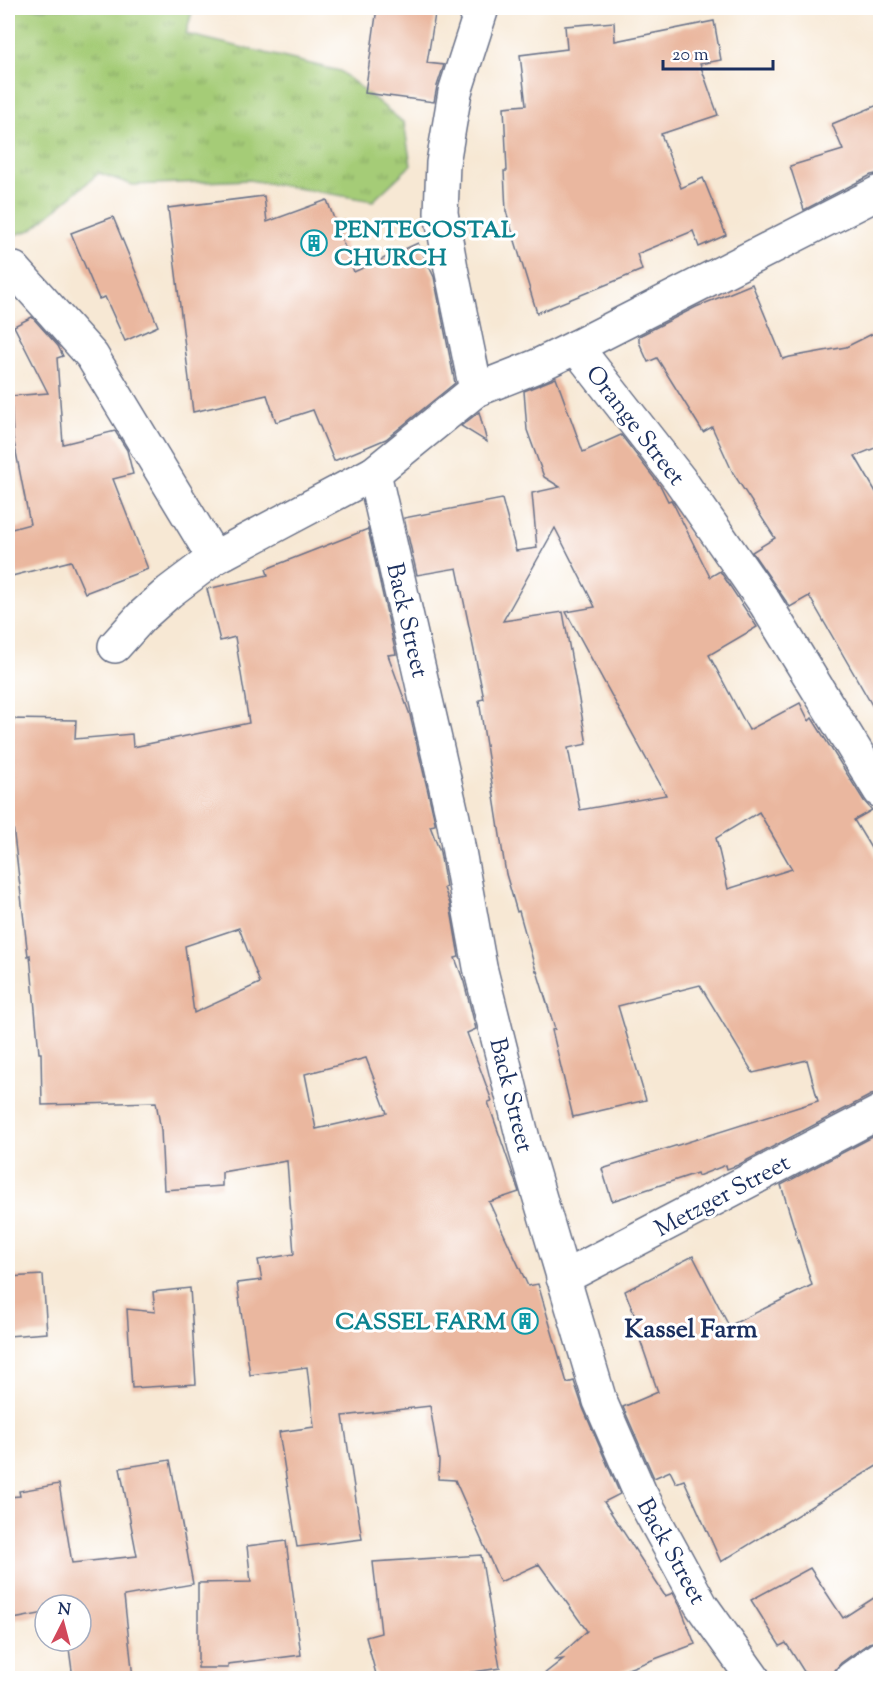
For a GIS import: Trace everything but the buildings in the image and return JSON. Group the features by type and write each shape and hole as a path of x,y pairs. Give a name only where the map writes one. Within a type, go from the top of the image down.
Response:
{"street":[{"path":"476,390 441,213 443,163 455,92 482,8"},
{"name":"Orange Street","path":"880,192 576,347 680,480 765,603 880,791"},
{"path":"14,269 92,356 214,558"},
{"path":"115,646 148,610 214,558 374,473 476,390 537,366 576,347"},
{"name":"Back Street","path":"374,473 453,818 480,967 526,1151 600,1401 640,1493 701,1605 753,1678"},
{"name":"Metzger Street","path":"563,1278 880,1112"},
{"path":"852,1678 880,1658"}],"green space":[{"path":"8,8 193,8 186,34 340,71 404,123 411,165 373,201 249,180 133,185 99,173 31,230 8,237"}],"place":[{"name":"PENTECOSTAL CHURCH","path":"314,243"},
{"name":"CASSEL FARM","path":"525,1321"}],"district":[{"name":"Kassel Farm","path":"691,1328"}]}
